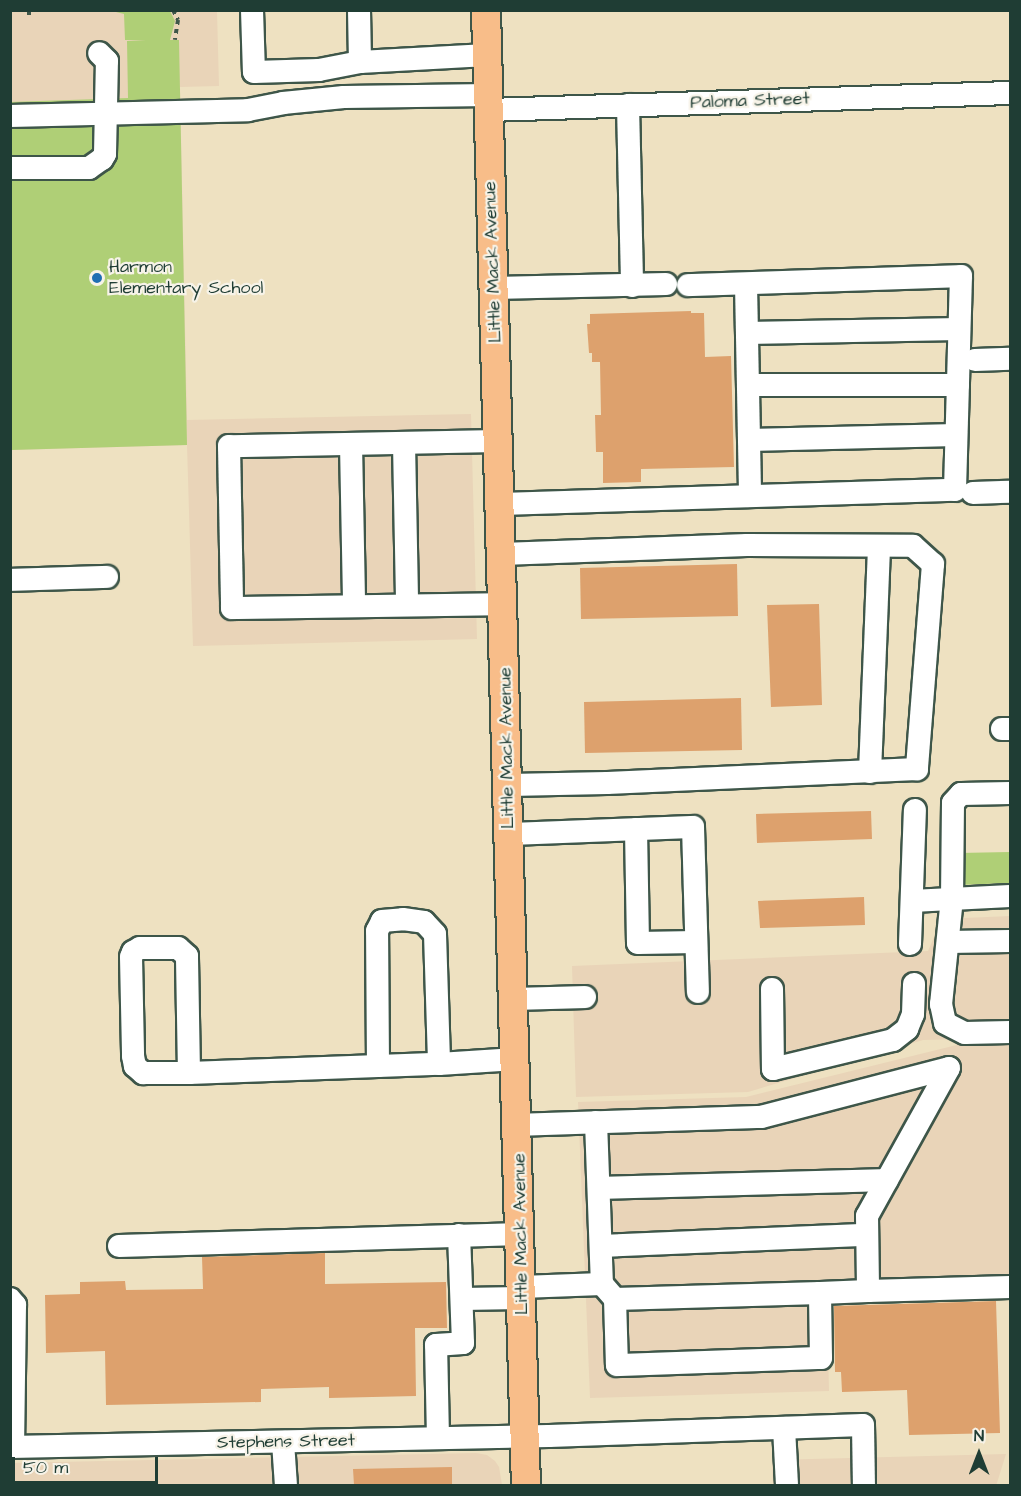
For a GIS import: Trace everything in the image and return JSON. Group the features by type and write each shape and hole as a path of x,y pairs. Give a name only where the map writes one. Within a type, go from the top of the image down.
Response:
{"main road":[{"name":"Little Mack Avenue","path":"486,10 521,1234 526,1485"}],"street":[{"path":"252,10 254,72 319,70 360,62 487,56"},
{"path":"359,10 360,62"},
{"path":"10,168 89,168 97,165 105,154 107,61 99,53"},
{"name":"Paloma Street","path":"10,116 248,110 283,103 344,98 628,105 1011,93"},
{"path":"628,105 632,286"},
{"path":"688,285 961,276 956,435 964,491"},
{"path":"494,288 666,284"},
{"path":"746,284 750,496"},
{"path":"747,333 959,329"},
{"path":"975,360 1011,359"},
{"path":"748,385 958,385"},
{"path":"749,440 956,435"},
{"path":"498,441 229,446 232,608 503,604"},
{"path":"404,443 407,605"},
{"path":"351,444 354,606"},
{"path":"501,504 750,496 1011,492"},
{"path":"502,554 747,545 913,546 933,564 917,769 810,775 508,785"},
{"path":"870,772 879,546"},
{"path":"10,580 107,577"},
{"path":"772,989 773,1069 893,1041 907,1029 948,942 946,899 953,803 961,794 1011,793"},
{"path":"910,944 915,810"},
{"path":"509,834 693,827 698,992"},
{"path":"636,829 638,943 696,942"},
{"path":"912,901 1011,896"},
{"path":"378,1066 377,931 382,921 403,919 424,922 435,934 439,1064"},
{"path":"948,942 1011,941"},
{"path":"189,1073 187,956 178,948 140,948 131,957 135,1066 143,1073 189,1073 439,1064 516,1059"},
{"path":"928,983 941,1004 945,1023 965,1033 1011,1032"},
{"path":"514,999 585,997"},
{"path":"518,1125 761,1117 949,1068 867,1216 868,1291"},
{"path":"596,1122 601,1246 617,1365 821,1358 820,1293"},
{"path":"599,1188 886,1180"},
{"path":"119,1246 521,1234"},
{"path":"438,1438 436,1345 463,1343 459,1235"},
{"path":"601,1246 867,1235"},
{"path":"462,1299 521,1293 820,1293 1011,1287"},
{"path":"10,1299 15,1305 12,1447"},
{"name":"Stephens Street","path":"12,1447 526,1436 863,1425 864,1485"},
{"path":"784,1428 787,1485"},
{"path":"283,1442 286,1485"}],"path":[{"path":"173,10 178,20 175,40"}],"shaded area":[{"path":"10,11 217,11 219,86 180,87 187,420 471,414 477,639 193,646 187,445 11,450"},
{"path":"1010,916 1010,1038 923,1040 748,1092 576,1097 572,966 928,951 942,919"},
{"path":"1010,1040 1010,1296 827,1302 829,1391 590,1398 578,1102 746,1097 973,1041"},
{"path":"476,1453 487,1455 495,1461 499,1467 502,1485 11,1486 10,1463"},
{"path":"1006,1454 996,1486 773,1485 772,1460"}],"green space":[{"name":"Harmon Elementary School","path":"112,11 170,11 175,21 170,40 179,40 187,445 11,450 10,102 128,98 127,41 146,40 125,40 124,14"},
{"path":"1010,852 1010,883 959,885 958,853"}],"building":[{"path":"691,311 691,313 704,313 705,357 731,356 734,467 641,469 641,482 603,483 603,452 596,452 595,415 601,415 600,362 592,362 592,353 589,353 587,324 590,324 590,314"},
{"path":"737,564 738,616 581,619 580,568"},
{"path":"819,604 822,705 771,707 767,605"},
{"path":"741,698 742,750 585,753 584,702"},
{"path":"871,811 872,839 757,843 756,814"},
{"path":"864,897 865,925 760,928 758,901"},
{"path":"325,1253 325,1284 446,1282 447,1328 415,1328 416,1396 329,1398 329,1387 261,1389 261,1402 106,1405 105,1351 46,1353 45,1295 80,1294 80,1282 125,1281 126,1290 203,1289 202,1257"},
{"path":"996,1301 1000,1433 909,1435 907,1390 842,1392 841,1372 835,1372 834,1306"},
{"path":"452,1467 452,1485 354,1485 353,1469"}],"place":[{"name":"Harmon Elementary School","path":"97,278"}]}
